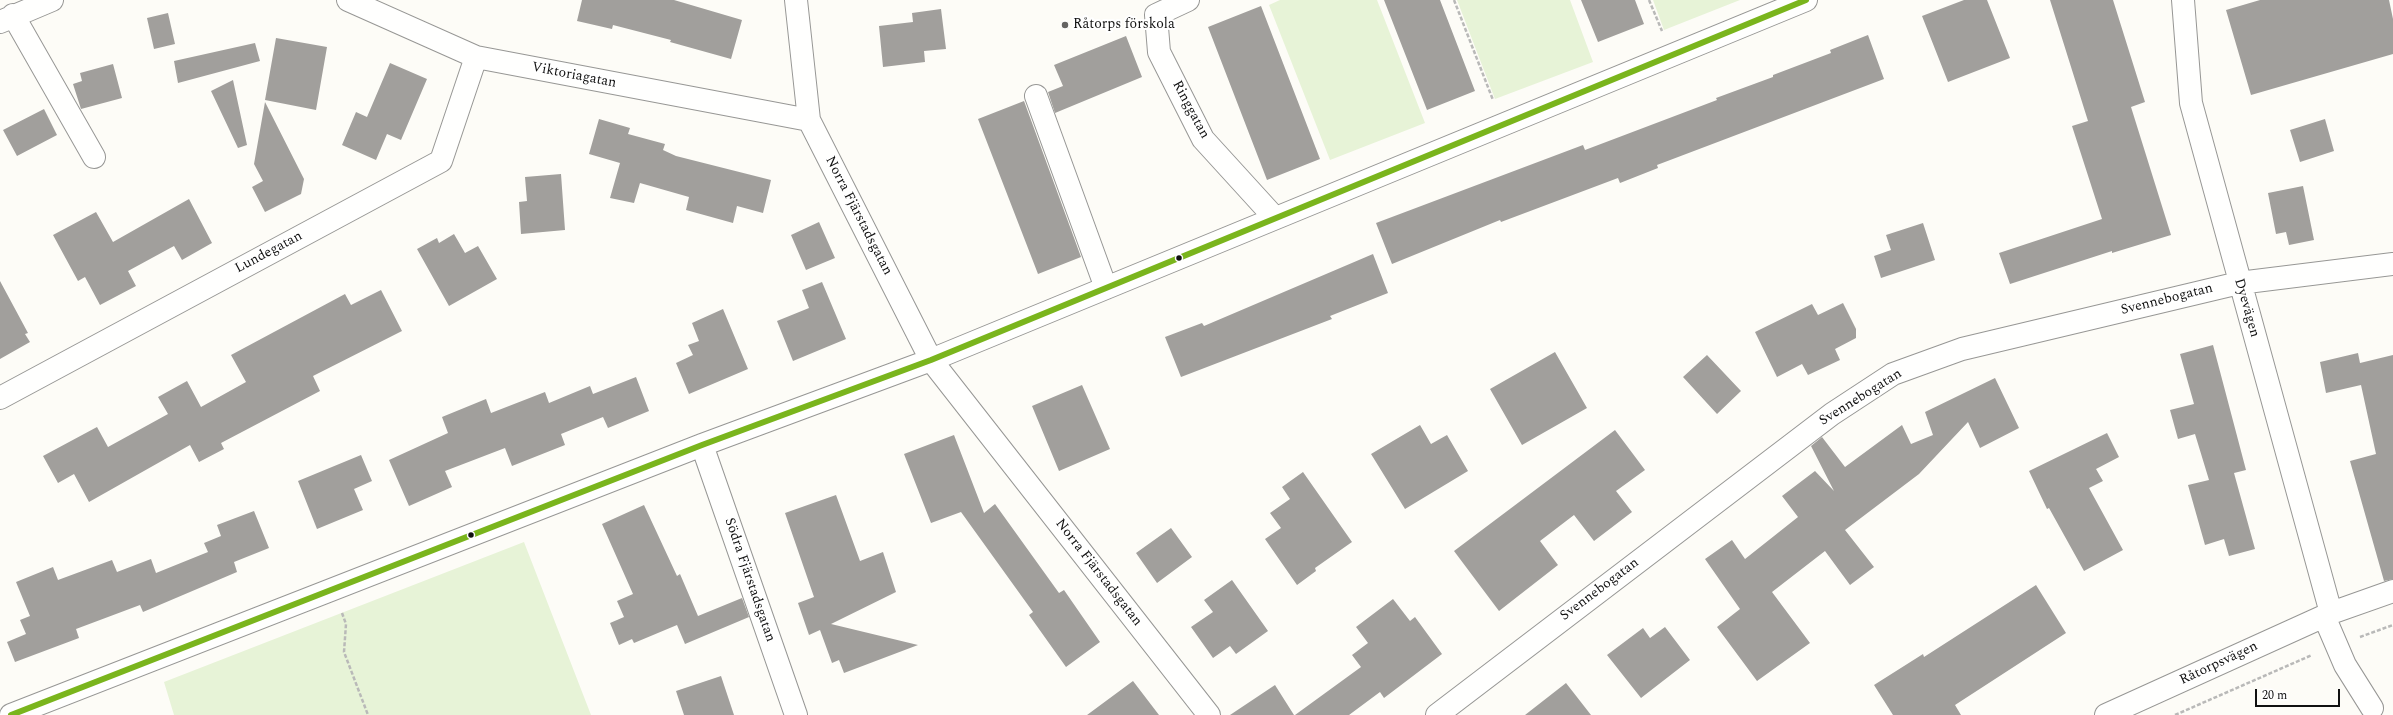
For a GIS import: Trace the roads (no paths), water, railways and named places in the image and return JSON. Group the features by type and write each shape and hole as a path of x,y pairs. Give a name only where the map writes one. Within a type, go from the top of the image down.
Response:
{"street":[{"path":"52,0 6,18 94,157"},
{"name":"Viktoriagatan","path":"348,0 476,57 809,120"},
{"name":"Norra Fjärstadsgatan","path":"796,0 809,120 931,360 1209,715"},
{"name":"Ringgatan","path":"1188,0 1156,15 1159,52 1203,139 1275,218"},
{"path":"11,715 702,445 931,360 1806,0"},
{"name":"Dyevägen","path":"2183,0 2191,103 2336,645 2345,665 2372,708"},
{"name":"Lundegatan","path":"0,398 441,161 476,57"},
{"path":"1036,96 1106,288"},
{"name":"Svennebogatan","path":"1437,715 1832,414 1893,374 1962,349 2239,282 2393,264"},
{"name":"Södra Fjärstadsgatan","path":"702,445 796,715"},
{"name":"Råtorpsvägen","path":"2106,715 2328,614 2393,591"}],"place":[{"name":"Råtorps förskola","path":"1065,25"}]}
